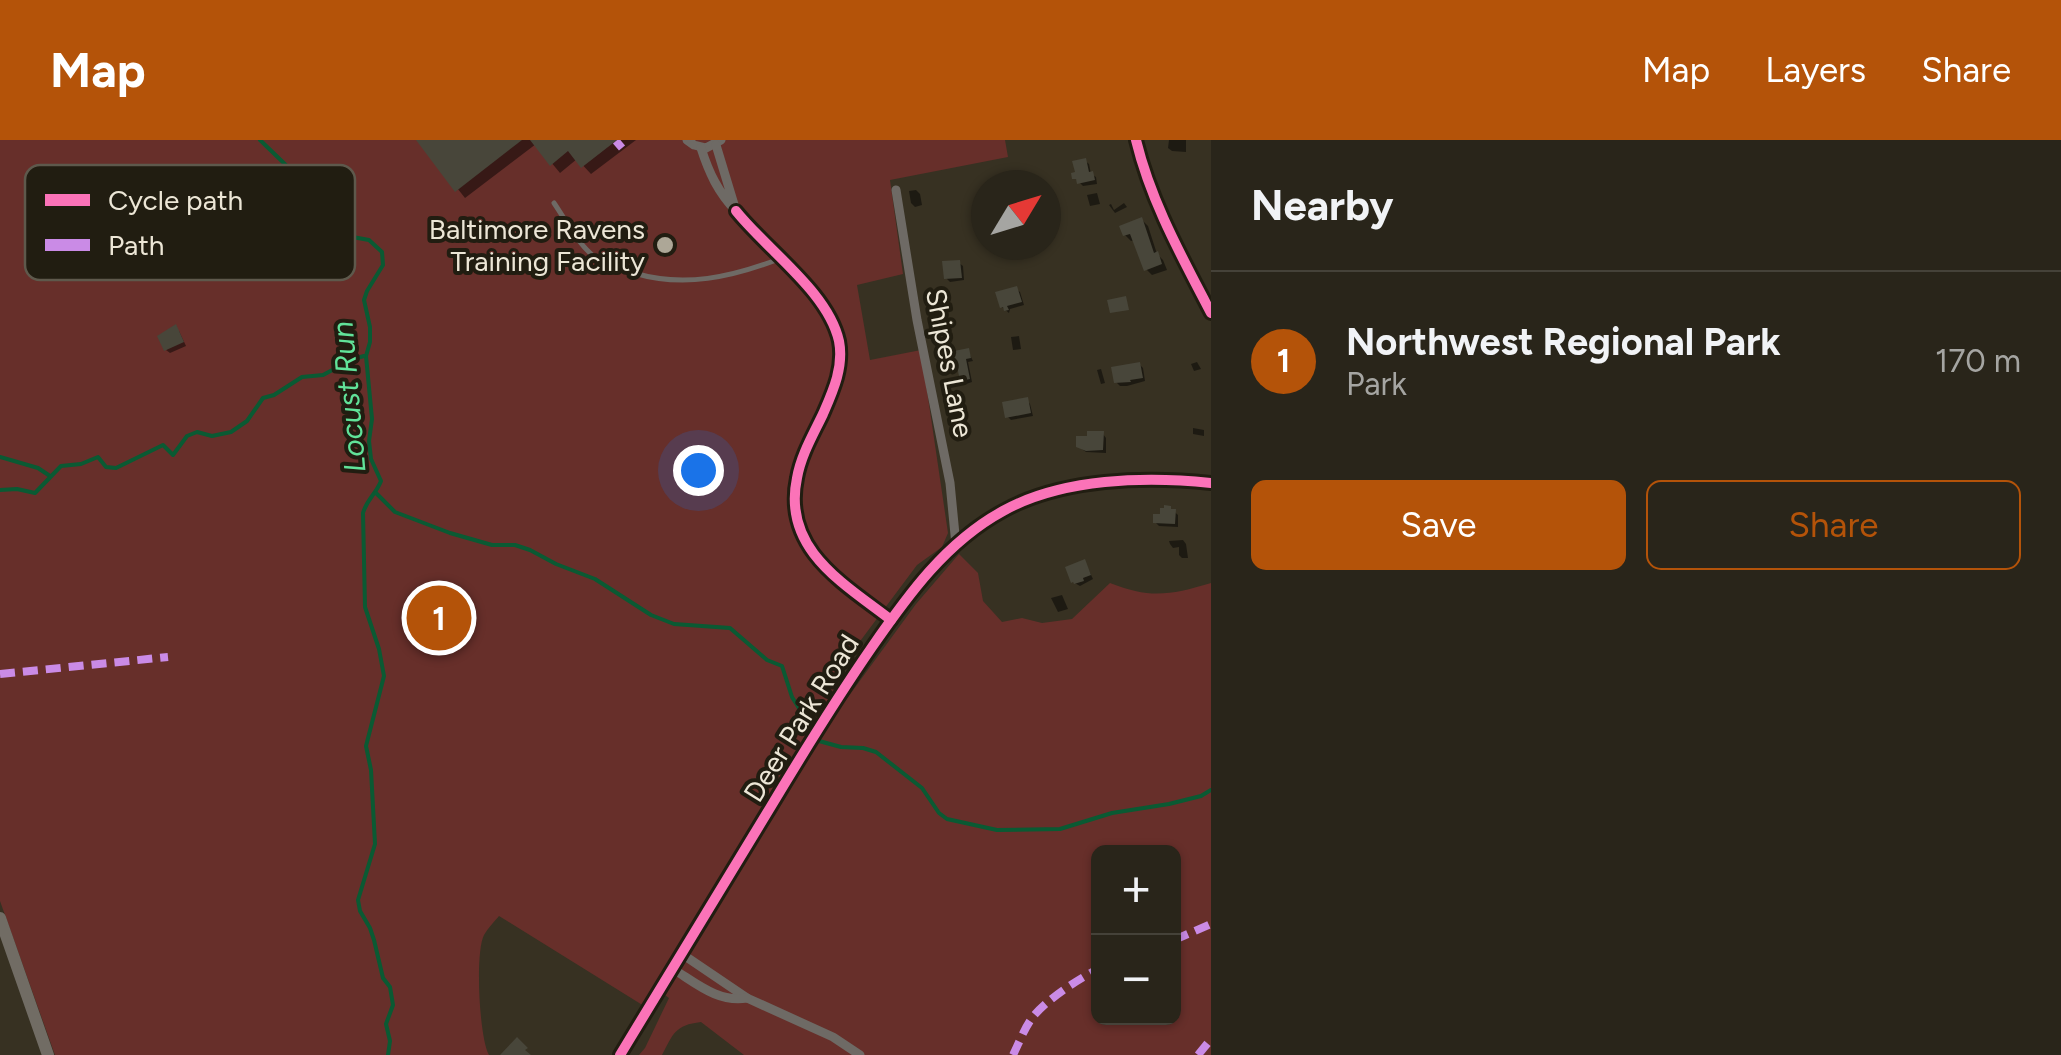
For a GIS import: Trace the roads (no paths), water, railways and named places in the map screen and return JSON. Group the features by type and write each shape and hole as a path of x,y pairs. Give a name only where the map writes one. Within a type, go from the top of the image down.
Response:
{"street":[{"path":"688,140 700,148 722,197 824,306 838,340 838,375 796,479 800,531 823,565 891,620"},
{"path":"1136,140 1159,210 1211,314"},
{"path":"700,148 719,142 736,211"},
{"name":"Shipes Lane","path":"896,190 950,483 956,545"},
{"name":"Deer Park Road","path":"620,1055 814,736 891,620 921,580 956,545 1001,512 1057,492 1134,480 1211,483"},
{"path":"0,918 48,1055"},
{"path":"682,954 747,998 833,1037 860,1055"},
{"path":"673,969 718,996 747,998"}],"lane":[{"path":"554,203 584,246 600,261 649,278 700,280 728,276 779,259"}],"waterway":[{"name":"Locust Run","path":"260,140 286,165"},
{"name":"Locust Run","path":"355,237 369,240 382,252 383,265 364,300 370,327 366,356 372,419 369,441 371,459 381,481 363,513 365,607 384,676 366,746 375,844 358,900 374,940 383,978 390,987 393,1005 386,1024 388,1055"},
{"path":"0,490 35,493 61,466 98,457 106,467 116,468 163,445 173,455 187,436 197,432 212,436 231,432 247,421 263,398 302,377 323,375 364,356"},
{"path":"0,457 38,468 50,476"},
{"path":"376,493 395,512 450,533 492,545 515,545 530,550 595,579 651,615 674,624 730,628 767,660 782,666 807,731"},
{"path":"819,741 876,752 922,788 947,819 997,830 1060,829 1112,813 1201,796 1211,790"}],"place":[{"name":"Baltimore Ravens Training Facility","path":"665,245"},
{"name":"Northwest Regional Park","path":"439,618"}]}
